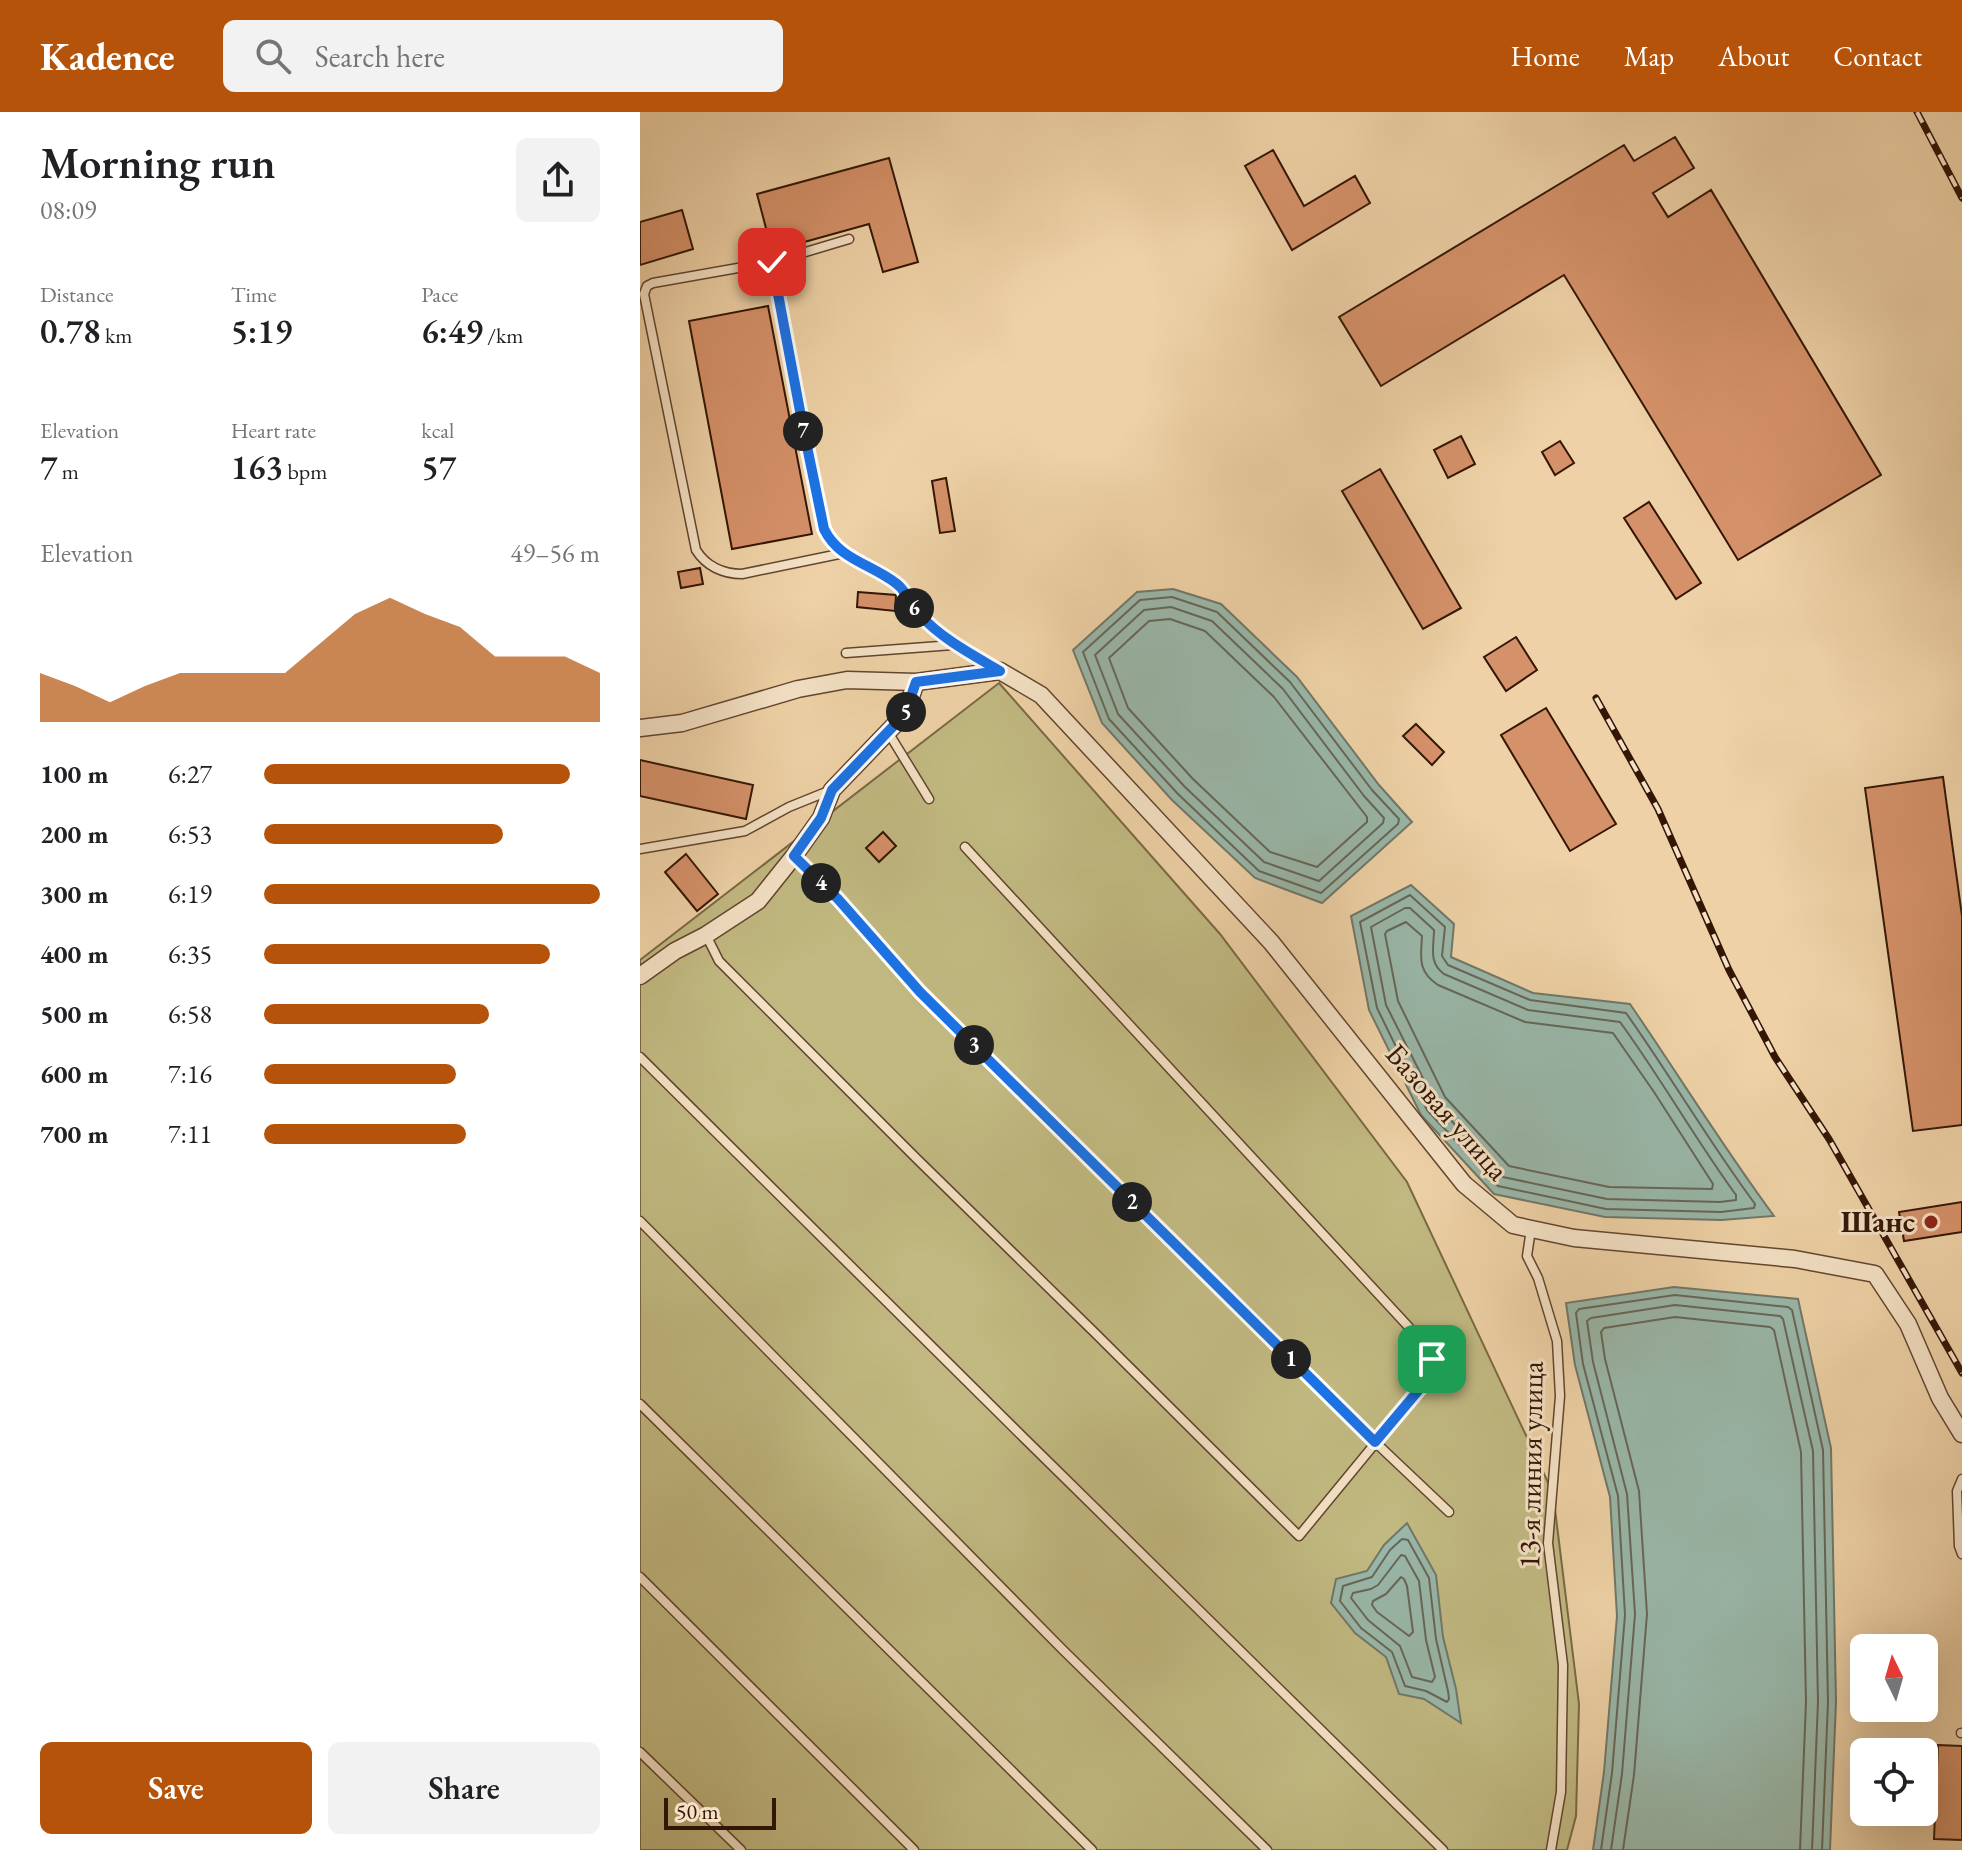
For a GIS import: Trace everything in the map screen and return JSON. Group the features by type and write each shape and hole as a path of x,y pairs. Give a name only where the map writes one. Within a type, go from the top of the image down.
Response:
{"street":[{"path":"640,728 682,723 798,689 847,680 916,682 1000,671"},
{"name":"Базовая улица","path":"1000,671 1041,695 1271,942 1464,1184 1513,1225 1574,1238 1795,1259 1875,1274 1908,1324 1940,1398 1962,1434"},
{"path":"640,976 758,901 821,818 832,790 905,714 916,682"}],"lane":[{"path":"844,553 742,574 732,574 710,566 701,558 696,550 644,294 647,286 653,283 772,262 849,239"},
{"path":"772,262 824,529 830,540 844,553 897,584 917,612 954,645 1000,671"},
{"path":"846,653 954,645"},
{"path":"888,732 929,799"},
{"path":"640,849 745,831 789,807 832,790"},
{"path":"706,935 719,961 1299,1536 1433,1373 1432,1359 1418,1337 965,847"},
{"path":"794,856 838,899 920,992 1449,1512"},
{"path":"640,1057 1443,1850"},
{"path":"640,1221 1063,1650 1267,1850"},
{"name":"13-я линия улица","path":"1531,1229 1527,1256 1538,1278 1557,1341 1560,1396 1548,1543 1563,1665 1561,1792 1551,1850"},
{"path":"640,1404 1092,1850"},
{"path":"1962,1479 1957,1491 1962,1554"},
{"path":"640,1577 914,1850"},
{"path":"640,1752 741,1850"}],"shaded area":[{"path":"999,683 1220,934 1407,1182 1553,1493 1579,1704 1576,1816 1567,1850 640,1850 640,960"}],"water":[{"path":"1173,589 1221,604 1297,677 1379,785 1412,822 1322,903 1255,878 1172,800 1102,723 1073,650 1137,592"},
{"path":"1411,885 1454,924 1451,957 1533,993 1630,1004 1774,1216 1721,1220 1605,1217 1494,1194 1421,1115 1369,1010 1351,916"},
{"path":"1674,1287 1798,1299 1831,1448 1836,1702 1830,1850 1593,1850 1604,1772 1617,1616 1610,1497 1575,1365 1566,1303"},
{"path":"1407,1523 1436,1575 1443,1637 1461,1723 1424,1699 1399,1694 1386,1657 1355,1633 1331,1603 1336,1579 1367,1571 1384,1545"}],"building":[{"path":"1675,137 1694,168 1653,193 1668,217 1711,190 1881,475 1738,560 1564,275 1381,386 1339,317 1624,145 1634,161"},
{"path":"1273,150 1304,206 1355,176 1370,203 1292,250 1245,166"},
{"path":"889,158 918,262 883,272 869,224 772,251 757,194"},
{"path":"682,210 693,249 640,265 640,222"},
{"path":"768,306 812,534 732,549 689,321"},
{"path":"1461,436 1475,464 1448,478 1434,450"},
{"path":"1560,441 1574,463 1555,475 1542,452"},
{"path":"1380,469 1461,608 1423,629 1342,491"},
{"path":"946,478 955,531 940,533 932,481"},
{"path":"1649,502 1701,583 1676,599 1624,518"},
{"path":"700,568 703,584 681,588 678,572"},
{"path":"858,592 896,595 895,611 857,607"},
{"path":"1516,637 1537,670 1506,691 1484,657"},
{"path":"1546,708 1616,824 1570,851 1501,735"},
{"path":"1416,724 1444,752 1432,765 1403,736"},
{"path":"640,760 753,785 746,819 640,796"},
{"path":"1943,777 1962,916 1962,1125 1913,1131 1865,788"},
{"path":"883,832 896,846 879,862 866,848"},
{"path":"686,854 718,894 697,911 665,872"},
{"name":"Шанс","path":"1962,1202 1962,1232 1904,1241 1899,1212"},
{"path":"1938,1745 1962,1746 1962,1840 1934,1839 1935,1826 1938,1826"}],"railway":[{"path":"1917,112 1962,198"},
{"path":"1596,698 1658,809 1729,970 1775,1057 1829,1139 1962,1373"}],"place":[{"name":"Шанс","path":"1931,1222"}],"route":[{"path":"772,262 824,529 830,540 844,553 897,584 917,612 954,645 1000,671 916,682 905,714 832,790 821,818 794,856 838,899 920,992 1375,1442 1433,1373 1432,1359"}]}
